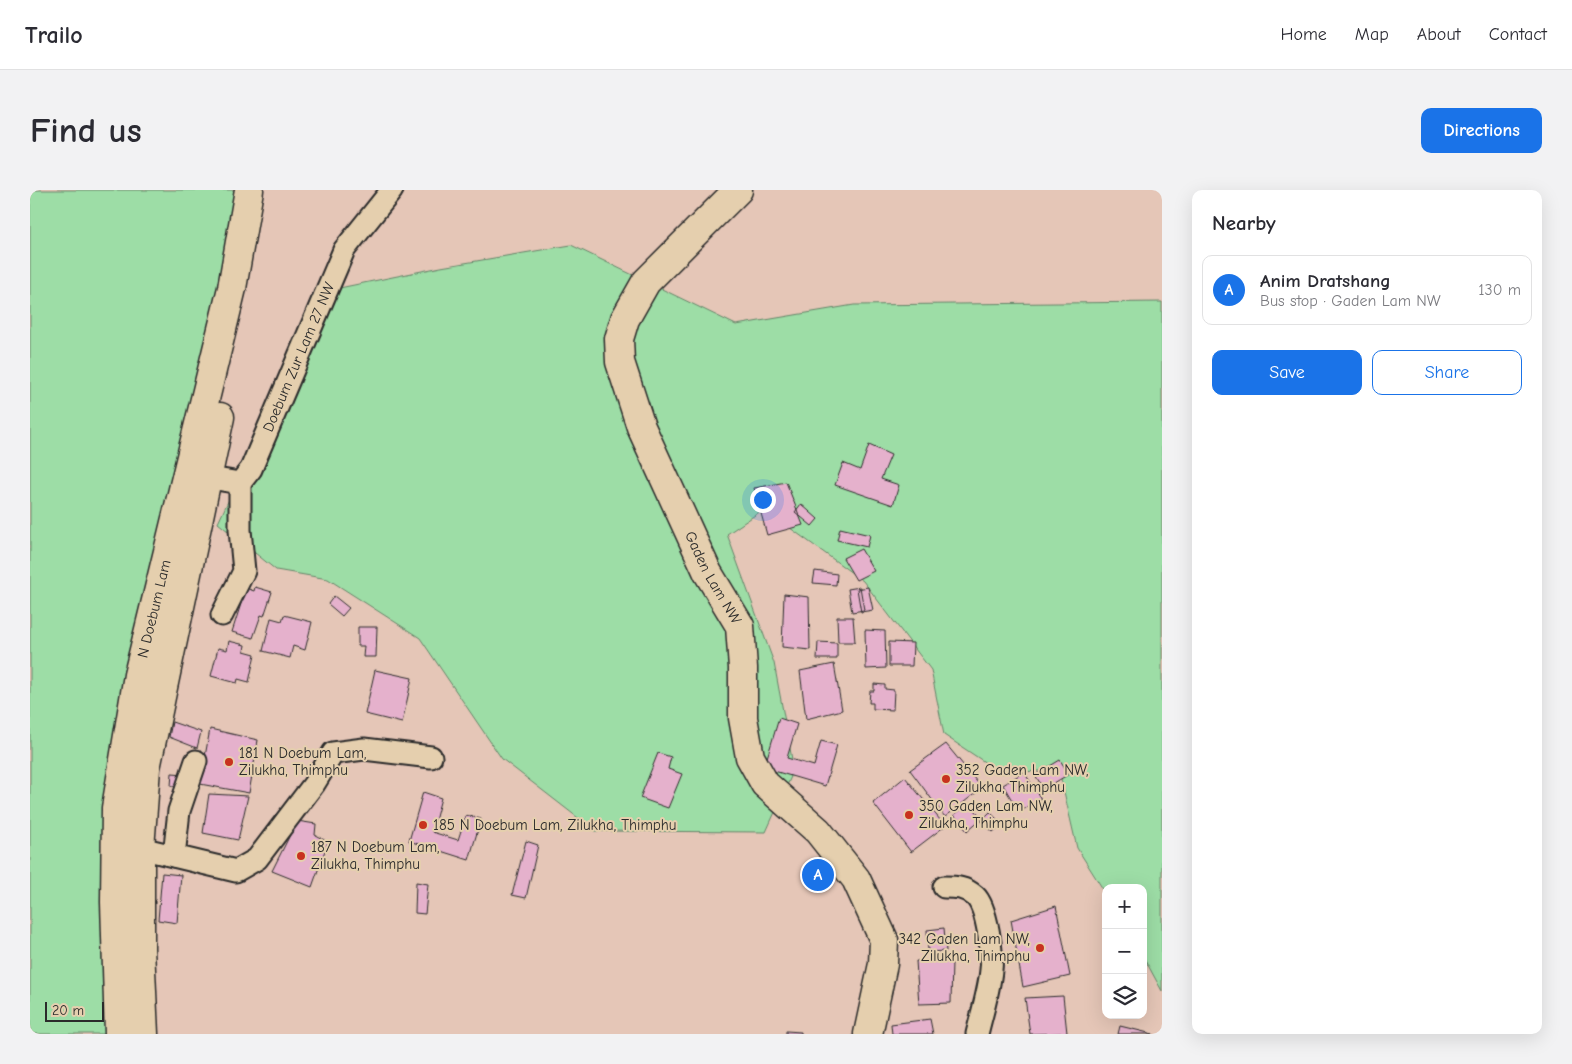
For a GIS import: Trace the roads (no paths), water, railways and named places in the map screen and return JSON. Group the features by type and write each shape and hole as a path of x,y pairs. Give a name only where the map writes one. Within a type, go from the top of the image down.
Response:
{"main road":[{"name":"N Doebum Lam","path":"144,1034 140,949 140,848 146,768 196,476 249,190"},
{"name":"N Doebum Lam","path":"119,1034 115,902 116,808 138,675 196,476 267,190"},
{"name":"Gaden Lam NW","path":"738,190 646,282 625,318 619,339 620,362 641,427 708,573 740,626 743,668 742,718 750,757 765,784 818,831 856,879 884,940 883,964 868,1034"}],"street":[{"name":"Doebum Zur Lam 27 NW","path":"240,483 251,469 344,250 392,190"},
{"path":"196,476 240,483 240,530 244,571 222,615"},
{"path":"140,848 236,871 257,859 314,784 333,753 364,749 431,757"},
{"path":"174,856 179,811 196,761"},
{"path":"944,888 960,887 977,897 984,914 990,941 992,970 977,1034"}],"place":[{"name":"181 N Doebum Lam, Zilukha, Thimphu","path":"229,762"},
{"name":"352 Gaden Lam NW, Zilukha, Thimphu","path":"946,779"},
{"name":"350 Gaden Lam NW, Zilukha, Thimphu","path":"909,815"},
{"name":"185 N Doebum Lam, Zilukha, Thimphu","path":"423,825"},
{"name":"187 N Doebum Lam, Zilukha, Thimphu","path":"301,856"},
{"name":"Anim Dratshang","path":"818,875"},
{"name":"342 Gaden Lam NW, Zilukha, Thimphu","path":"1040,948"}]}
